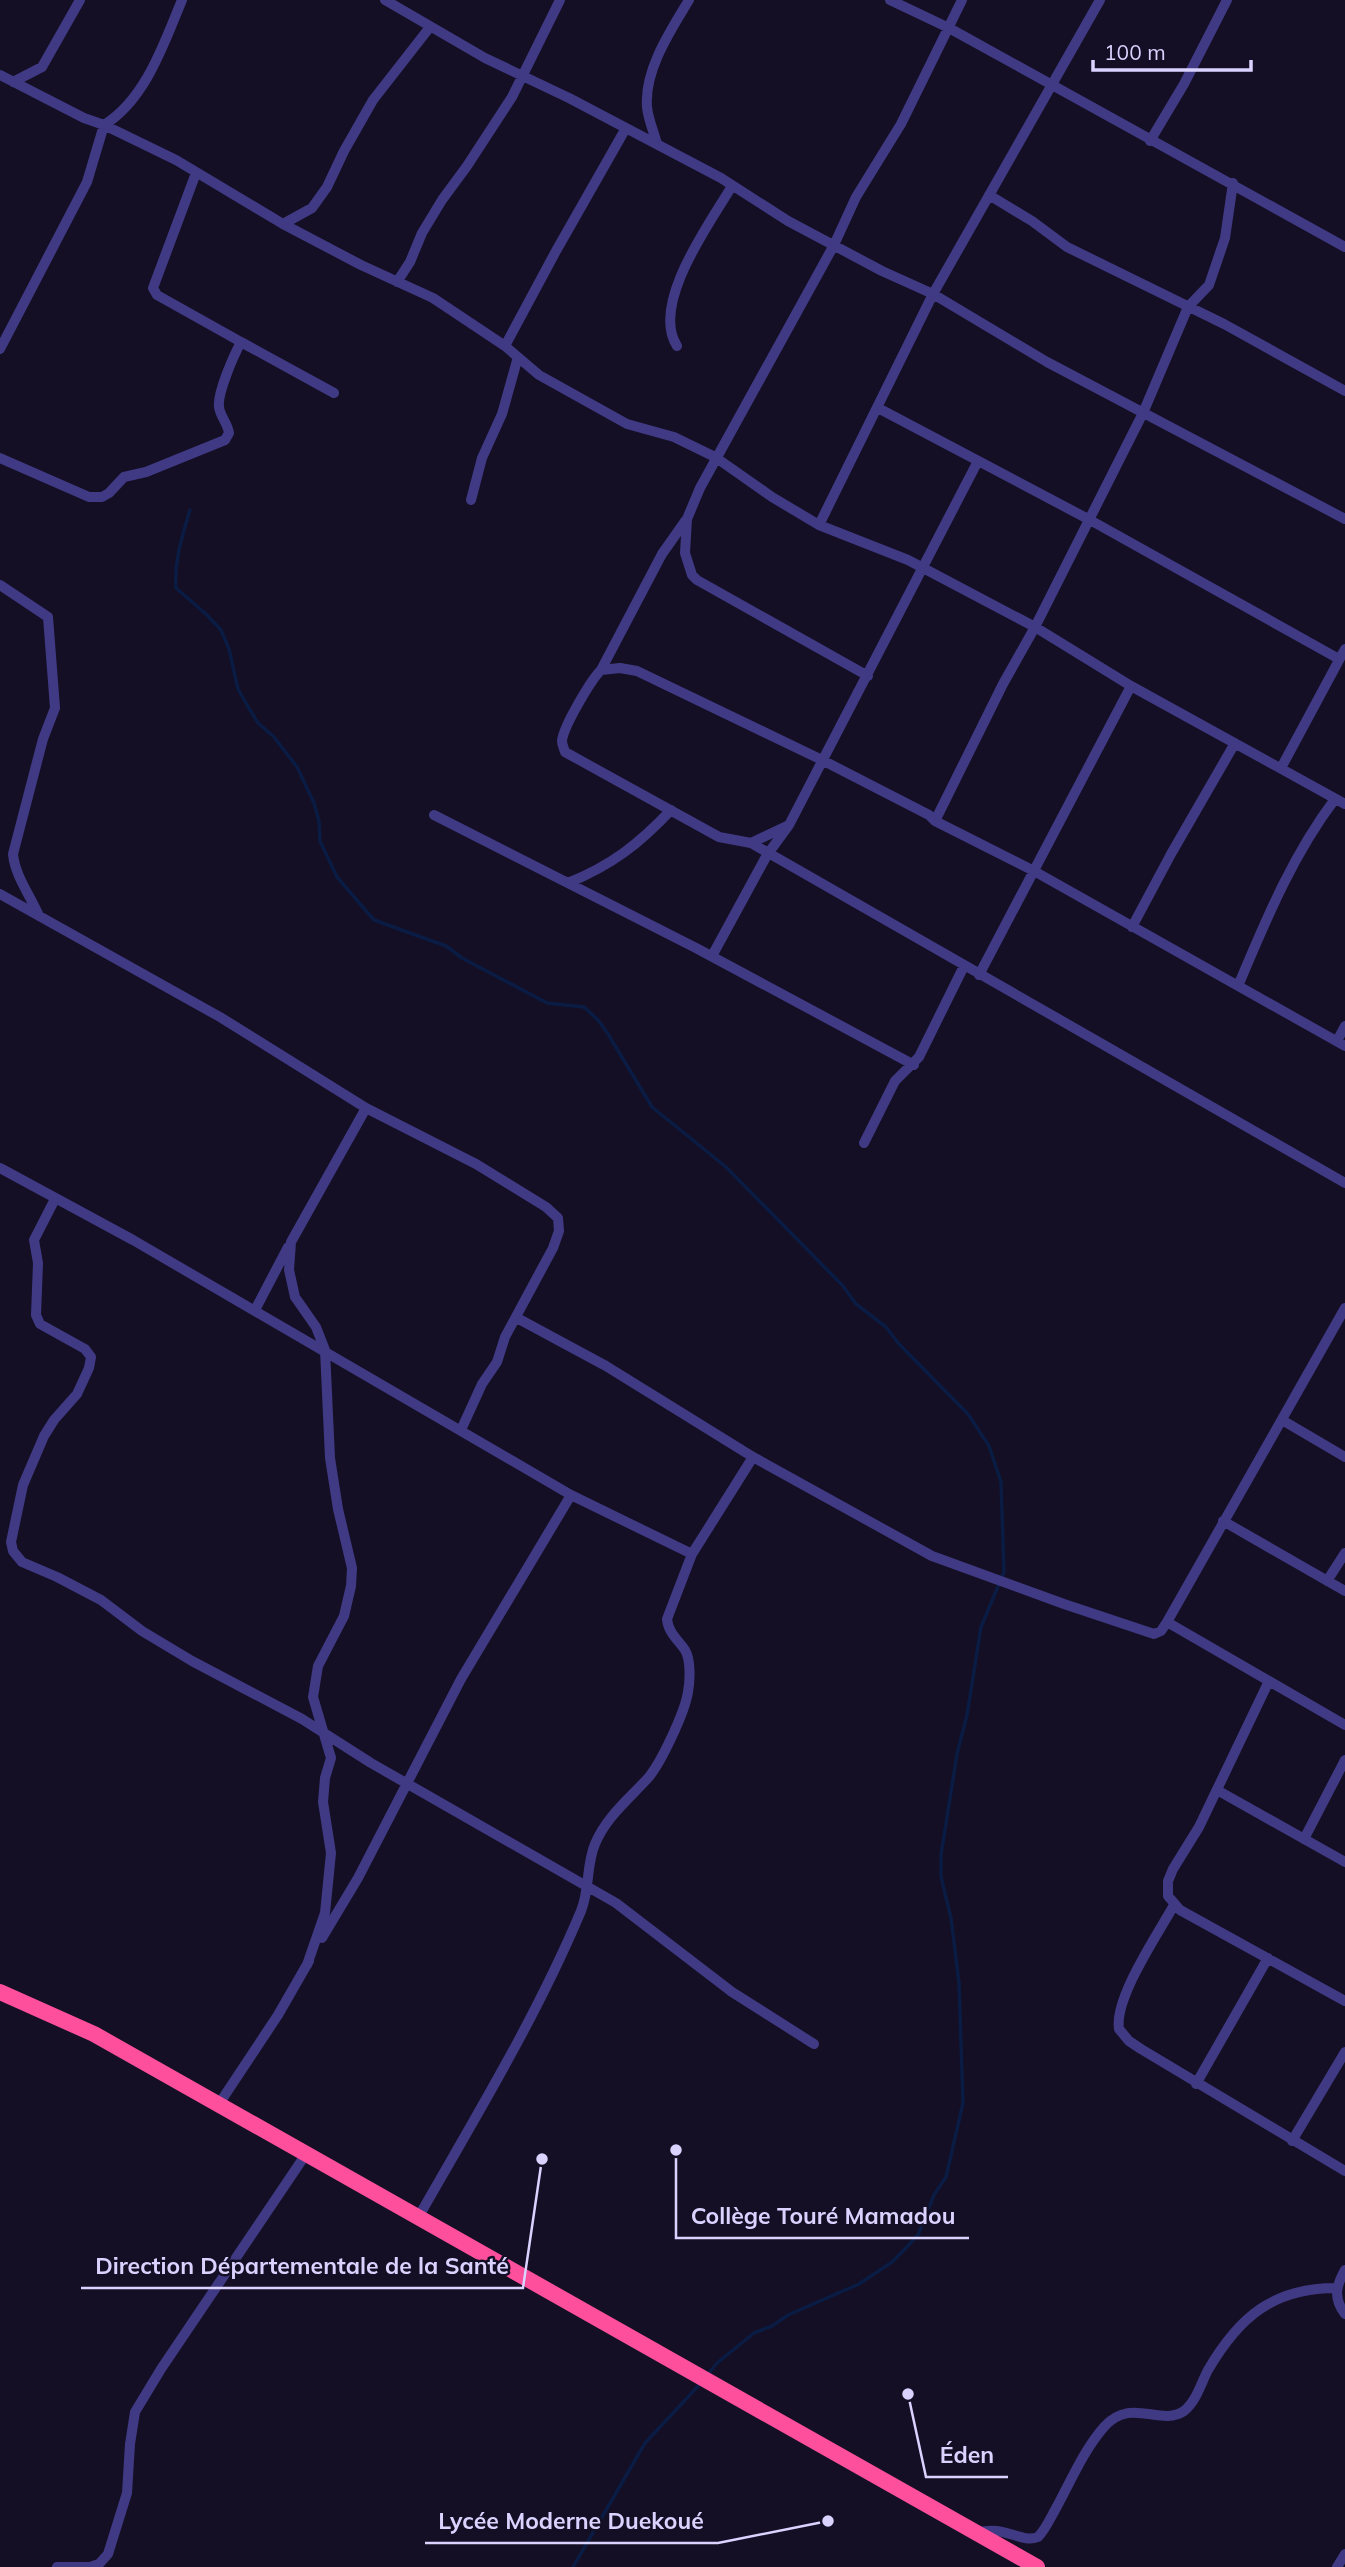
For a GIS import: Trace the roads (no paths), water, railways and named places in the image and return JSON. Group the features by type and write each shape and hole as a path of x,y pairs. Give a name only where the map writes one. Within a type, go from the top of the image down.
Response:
{"highway":[{"path":"0,1992 93,2034 1037,2567"}],"street":[{"path":"13,82 42,67 80,0"},
{"path":"0,349 87,182 104,125 127,104 153,66 182,0"},
{"path":"385,0 485,58 522,74 657,144 882,271 933,294 1047,362 1345,519"},
{"path":"397,282 442,200 512,97 560,0"},
{"path":"657,144 647,107 650,80 659,54 689,0"},
{"path":"890,0 949,28 1345,247"},
{"path":"962,0 901,124 856,197 834,245 715,457 687,519 662,554 601,670 587,688 562,741 565,752 719,837 751,844 1345,1183"},
{"path":"820,525 933,294 1100,0"},
{"path":"1150,141 1184,84 1227,0"},
{"path":"284,224 312,208 327,187 373,100 430,27"},
{"path":"0,75 84,118 104,125 196,173 284,224 453,310 505,345 539,375 627,424 674,437 715,457 772,497 820,525 890,552 1035,627 1131,686 1340,801 1300,849 1269,911 1238,986"},
{"path":"505,345 555,251 626,128"},
{"path":"196,173 153,288 157,295 334,393"},
{"path":"935,821 1143,413 1188,307 1209,285 1225,238 1233,184"},
{"path":"677,346 672,338 669,321 675,294 694,252 732,186"},
{"path":"989,195 1032,220 1067,247 1274,351 1345,391"},
{"path":"0,458 89,497 102,497 124,477 146,472 225,440 229,433 219,408 220,396 241,342"},
{"path":"471,499 482,458 502,414 517,357"},
{"path":"878,408 1342,654 1281,768"},
{"path":"712,956 767,855 789,825 978,461"},
{"path":"687,519 685,553 692,575 697,580 868,676"},
{"path":"0,585 48,617 55,708 43,739 13,854 15,869 39,916"},
{"path":"601,670 620,668 636,671 822,760 1034,872 1341,1043 1345,1026"},
{"path":"979,975 1131,686"},
{"path":"1132,927 1235,743"},
{"path":"568,883 602,868 642,841 671,810"},
{"path":"434,815 712,956 914,1065"},
{"path":"751,844 789,825"},
{"path":"0,894 220,1017 366,1108 476,1164 558,1218 560,1224 557,1237 461,1430"},
{"path":"864,1143 900,1073 914,1065 964,966"},
{"path":"255,1310 366,1108"},
{"path":"0,1168 134,1240 571,1494 692,1554"},
{"path":"55,1199 34,1240 38,1263 37,1321 85,1349 90,1354 91,1361 77,1394 54,1420 27,1473 11,1542 13,1550 22,1562 101,1600 162,1643 324,1733 587,1887 650,1928 732,1992 814,2044"},
{"path":"291,1242 289,1270 296,1297 316,1327 325,1350 330,1458 338,1509 352,1568 344,1616 320,1660 315,1681 315,1707 331,1758 323,1802 331,1845 331,1861 325,1913 307,1965"},
{"path":"517,1318 606,1366 753,1457 932,1556 1145,1632 1158,1633 1167,1622 1345,1308"},
{"path":"1282,1420 1345,1457"},
{"path":"419,2216 548,1986 582,1907 595,1843 611,1816 650,1777 680,1720 688,1695 689,1661 684,1649 669,1629 667,1619 692,1554 753,1457"},
{"path":"219,2104 278,2015 358,1878 461,1679 571,1494"},
{"path":"1223,1521 1345,1591"},
{"path":"1327,1581 1345,1553"},
{"path":"1167,1622 1345,1725"},
{"path":"1269,1681 1199,1827 1168,1881 1168,1896 1174,1905 1345,2001"},
{"path":"1304,1839 1345,1760"},
{"path":"1217,1790 1345,1862"},
{"path":"1174,1905 1126,1993 1118,2023 1119,2029 1129,2042 1345,2171"},
{"path":"1196,2084 1268,1958"},
{"path":"1292,2141 1345,2052"},
{"path":"57,2567 90,2567 99,2564 108,2554 127,2493 135,2412 306,2154"},
{"path":"1345,2270 1336,2288 1337,2300 1345,2314"},
{"path":"976,2533 995,2529 1029,2540 1038,2537 1097,2435 1114,2417 1132,2412 1169,2415 1180,2413 1192,2403 1225,2344 1259,2309 1300,2290 1336,2288"},
{"path":"1337,2567 1345,2554"}],"waterway":[{"path":"190,510 177,559 176,588 221,630 229,649 238,689 258,723 274,737 297,767 314,803 319,821 320,841 337,877 374,920 446,946 462,958 547,1003 584,1007 608,1034 652,1107 726,1167 843,1286 856,1304 886,1327 898,1343 968,1414 989,1446 1001,1482 1004,1572 981,1627 941,1855 941,1877 951,1918 959,1983 963,2103 946,2177 934,2195 918,2235 892,2262 859,2284 754,2333 717,2363 708,2374"},
{"path":"573,2567 645,2443 701,2383"}],"place":[{"name":"Collège Touré Mamadou","path":"676,2150"},
{"name":"Direction Départementale de la Santé","path":"542,2159"},
{"name":"Éden","path":"908,2394"},
{"name":"Lycée Moderne Duekoué","path":"828,2521"}]}
